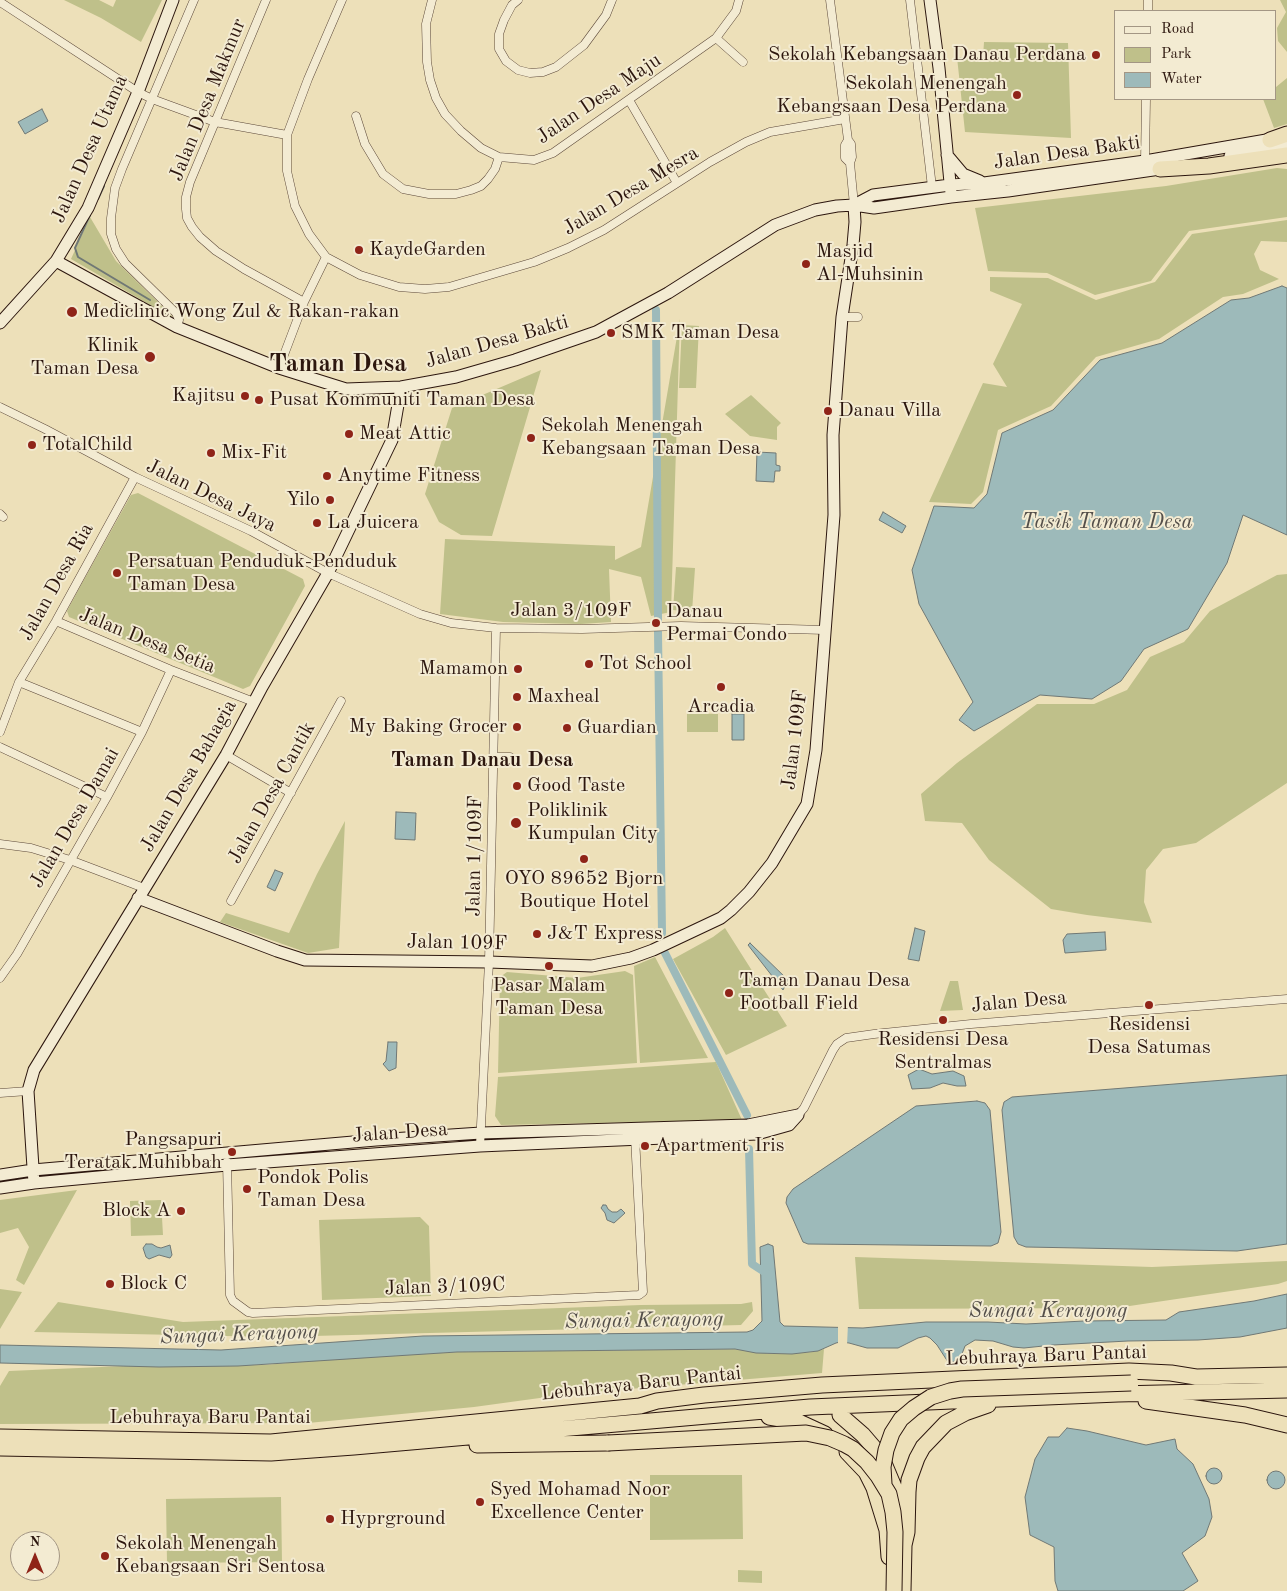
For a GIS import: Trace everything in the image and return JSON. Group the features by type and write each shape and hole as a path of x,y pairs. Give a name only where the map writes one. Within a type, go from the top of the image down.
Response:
{"highway":[{"path":"1270,140 1287,135"},
{"path":"1160,169 1209,166 1287,155"},
{"name":"Lebuhraya Baru Pantai","path":"0,1437 271,1442 640,1406 657,1401 704,1395 822,1385 1129,1371 1171,1373 1196,1377 1287,1375"},
{"path":"892,1591 883,1467 886,1450 892,1434 902,1419 923,1402 950,1391 962,1389 1176,1381 1196,1377"},
{"path":"1118,1394 1287,1390"},
{"path":"1118,1394 1148,1401 1245,1415 1287,1425"},
{"name":"Lebuhraya Baru Pantai","path":"0,1448 271,1453 456,1439 810,1407 1118,1394"},
{"path":"640,1406 657,1409 762,1400 797,1400"},
{"path":"903,1591 909,1480 917,1458 923,1447 938,1430 955,1418 1001,1400"},
{"path":"840,1415 874,1447 888,1471 896,1494 900,1531 904,1545"},
{"path":"701,1416 736,1418 764,1416 782,1418 799,1422 829,1436 866,1472 874,1488 887,1530"},
{"path":"456,1439 476,1445 493,1445 608,1443 806,1433 830,1438 852,1449 867,1462 889,1494 895,1532 892,1591"}],"street":[{"name":"Jalan Desa Utama","path":"0,323 56,261 88,208 138,92 173,0"},
{"path":"177,327 179,320 176,312 125,263 116,249 111,234 112,203 114,188 194,0"},
{"name":"Jalan Desa Makmur","path":"266,0 190,182 186,197 187,218 200,237 216,251 244,269 304,302"},
{"name":"Jalan Desa Mesra","path":"342,0 308,79 287,135 287,171 295,206 309,234 326,258 360,275 399,287 425,289 450,287 534,262 604,230 710,162 754,138 770,132 845,119"},
{"name":"Jalan Desa Maju","path":"432,0 426,24 427,62 436,98 445,114 481,148 498,157 534,160 553,153 716,38 736,11 738,0"},
{"path":"518,0 504,20 499,34 499,49 506,61 518,70 530,73 543,72 556,67 584,45 606,15 612,0"},
{"path":"830,0 848,140 851,144 852,157 850,163 854,205"},
{"path":"910,0 932,188"},
{"path":"930,0 950,191"},
{"path":"0,2 138,92 152,99 216,122 287,135"},
{"path":"716,38 743,62"},
{"path":"629,100 677,183"},
{"path":"1145,161 1146,100"},
{"path":"356,116 365,144 383,174 403,189 429,194 456,194 471,190 481,186 488,179 495,169 498,157"},
{"name":"Jalan Desa Bakti","path":"56,261 177,327 279,368 346,389 401,387 456,378 596,332 668,293 775,225 815,210 854,205 874,208 984,183 1145,161 1270,140"},
{"name":"Jalan Desa Bakti","path":"854,205 873,195 932,188 950,191 1008,192 1160,169 1287,146"},
{"path":"947,156 963,174 984,183"},
{"name":"Jalan 109F","path":"141,893 277,951 305,960 488,962 592,966 631,958 689,934 721,918 731,910 749,892 772,863 806,804 816,750 834,515 834,436 842,317 853,245 854,205"},
{"path":"279,368 304,302 326,258"},
{"path":"842,317 858,317"},
{"name":"Jalan Desa Bahagia","path":"34,1183 28,1091 34,1070 226,755 328,573 392,440 401,387"},
{"name":"Jalan Desa Jaya","path":"0,407 53,432 135,477 251,531 328,573"},
{"name":"Jalan Desa Ria","path":"1,728 19,682 56,621 135,477"},
{"name":"Jalan 3/109F","path":"328,573 420,614 451,623 496,628 582,629 681,626 825,630"},
{"name":"Jalan Desa Setia","path":"56,621 171,670 254,702"},
{"name":"Jalan 1/109F","path":"480,1146 488,962 496,628"},
{"name":"Jalan Desa Damai","path":"0,978 17,954 107,797 142,732 171,670"},
{"path":"19,682 142,732"},
{"name":"Jalan Desa Cantik","path":"231,901 342,701"},
{"path":"0,747 107,797"},
{"path":"226,755 292,793"},
{"path":"493,757 510,757"},
{"path":"0,844 30,848 70,860 141,893"},
{"name":"Jalan Desa","path":"0,1188 227,1160 480,1133 757,1134 789,1125 804,1108 833,1050 837,1044 846,1038 971,1024 1287,999"},
{"path":"0,1093 28,1091"},
{"name":"Jalan Desa","path":"0,1176 33,1170 480,1146 635,1133"},
{"name":"Jalan 3/109C","path":"227,1160 230,1295 233,1301 253,1313 639,1296 643,1292 635,1133"}],"green space":[{"path":"64,0 99,0 113,7 116,0 162,0 141,42 101,18"},
{"path":"1280,0 1287,0 1287,52 1278,41 1277,28 1286,12"},
{"path":"984,42 1068,43 1071,138 965,132 957,57 983,57"},
{"path":"1287,78 1287,124 1274,128 1263,100 1277,100 1277,86"},
{"path":"1277,168 1287,169 1287,217 1189,231 1151,281 1095,295 1047,273 988,271 975,208 1166,186"},
{"path":"90,217 116,261 176,320 71,259"},
{"path":"1287,220 1287,242 1261,241 1254,254 1260,270 1279,279 1243,294 1223,297 1159,339 1096,357 1051,406 998,430 983,492 971,504 929,502 983,383 1007,387 993,364 1022,304 990,291 990,277 1048,278 1096,300 1155,282 1192,234"},
{"path":"680,319 671,612 651,616 641,577 609,569 611,622 581,624 503,622 440,614 445,539 615,546 615,560 641,547"},
{"path":"682,325 699,326 696,388 679,388"},
{"path":"541,370 492,536 461,535 439,522 425,494 452,408"},
{"path":"751,395 781,423 777,427 777,440 750,436 725,414"},
{"path":"138,493 303,579 305,586 250,686 243,689 69,617 67,611 131,495"},
{"path":"676,567 695,568 692,612 673,610"},
{"path":"1287,574 1287,783 1196,843 1163,849 1146,870 1144,902 1152,923 1051,909 989,860 962,823 925,821 921,794 957,763 1037,704 1094,704 1127,690 1150,657 1184,642 1210,611 1277,575"},
{"path":"687,713 718,714 718,732 687,732"},
{"path":"345,821 339,948 308,953 220,922 226,913 289,933"},
{"name":"Taman Danau Desa Football Field","path":"725,928 787,1026 726,1055 673,959 713,937"},
{"path":"655,957 708,1058 640,1063 634,966"},
{"path":"625,971 633,975 637,1063 498,1073 500,977 507,972 577,978"},
{"path":"950,981 958,981 963,1010 940,1011"},
{"path":"716,1062 742,1120 501,1125 495,1116 498,1077"},
{"path":"77,1190 24,1285 16,1280 29,1247 18,1228 0,1233 0,1200"},
{"path":"161,1200 163,1235 131,1236 130,1201"},
{"path":"420,1217 429,1226 431,1296 322,1300 319,1220"},
{"path":"855,1257 1152,1267 1287,1261 1287,1281 1278,1284 1116,1308 859,1309"},
{"path":"0,1289 22,1292 0,1329"},
{"path":"58,1302 183,1322 641,1305 741,1304 752,1302 753,1311 741,1325 274,1337 34,1332"},
{"path":"735,1349 774,1354 812,1352 824,1349 822,1373 569,1394 474,1407 308,1423 0,1424 0,1386 9,1371 125,1366 264,1365 360,1357 457,1352"},
{"path":"650,1475 742,1475 743,1539 650,1540"},
{"path":"281,1497 282,1562 167,1563 166,1499"},
{"path":"738,1570 762,1571 762,1583 738,1582"}],"water":[{"path":"42,109 48,121 25,134 18,122"},
{"name":"Tasik Taman Desa","path":"1282,286 1287,288 1287,535 1243,515 1227,563 1188,629 1144,649 1121,681 1092,699 1040,695 974,731 959,720 973,702 919,604 912,570 934,506 974,508 987,494 1002,433 1053,410 1100,360 1162,343 1231,300 1249,298"},
{"path":"757,452 776,453 776,465 780,466 780,471 775,471 774,482 756,481"},
{"path":"883,512 906,526 902,533 879,520"},
{"path":"732,714 744,714 744,740 732,740"},
{"path":"396,812 416,813 415,840 395,839"},
{"path":"275,870 283,873 275,891 267,887"},
{"path":"915,928 925,931 919,961 908,959"},
{"path":"1105,932 1106,950 1065,953 1063,940 1067,934"},
{"path":"750,943 788,980 783,990 748,945"},
{"path":"388,1042 397,1042 396,1068 389,1071 383,1064 386,1061"},
{"path":"919,1069 932,1074 953,1071 964,1076 966,1086 943,1083 930,1088 912,1089 908,1075"},
{"path":"1287,1075 1287,1244 1237,1251 1026,1247 1018,1244 1014,1237 1002,1110 1004,1102 1012,1097"},
{"path":"977,1101 985,1103 990,1110 1001,1232 998,1243 991,1246 808,1244 803,1242 786,1203 787,1197 793,1189 916,1106"},
{"path":"603,1205 606,1205 612,1212 617,1212 621,1209 625,1213 614,1223 607,1220 601,1208"},
{"path":"146,1244 152,1244 161,1248 170,1245 172,1255 170,1258 159,1255 149,1259 146,1257 143,1248"},
{"path":"768,1244 773,1246 780,1322 784,1326 863,1328 926,1322 1026,1324 1166,1320 1179,1312 1287,1294 1287,1328 1240,1337 1128,1341 1024,1348 993,1341 975,1340 965,1346 960,1359 952,1362 948,1362 937,1345 926,1336 898,1348 867,1348 840,1342 818,1351 792,1354 756,1353 735,1349 457,1352 238,1366 159,1367 0,1363 0,1345 221,1350 423,1336 747,1332 753,1330 762,1321 760,1247"},
{"path":"1067,1428 1146,1445 1175,1439 1177,1449 1193,1464 1209,1499 1212,1517 1205,1536 1182,1553 1198,1581 1183,1591 1058,1591 1055,1581 1054,1547 1030,1535 1025,1497 1035,1459 1048,1437 1059,1437"},
{"path":"1214,1468 1220,1470 1222,1476 1220,1482 1214,1484 1208,1482 1206,1476 1208,1470"},
{"path":"1276,1471 1282,1474 1285,1480 1282,1486 1276,1489 1270,1486 1267,1480 1270,1474"}],"pier":[{"path":"838,1324 848,1324 847,1345 838,1345"}],"waterway":[{"path":"98,199 104,186"},
{"path":"90,215 75,248 78,257 150,300"},
{"path":"656,310 658,620"},
{"path":"658,632 662,933"},
{"path":"665,953 747,1115"},
{"path":"749,1149 752,1264 769,1275"}],"place":[{"name":"Sekolah Kebangsaan Danau Perdana","path":"1096,55"},
{"name":"Sekolah Menengah Kebangsaan Desa Perdana","path":"1017,95"},
{"name":"KaydeGarden","path":"359,250"},
{"name":"Masjid Al-Muhsinin","path":"806,264"},
{"name":"Mediclinic Wong Zul & Rakan-rakan","path":"72,312"},
{"name":"SMK Taman Desa","path":"611,333"},
{"name":"Klinik Taman Desa","path":"150,357"},
{"name":"Kajitsu","path":"245,396"},
{"name":"Pusat Kommuniti Taman Desa","path":"259,400"},
{"name":"Danau Villa","path":"828,411"},
{"name":"Meat Attic","path":"349,434"},
{"name":"Sekolah Menengah Kebangsaan Taman Desa","path":"531,438"},
{"name":"TotalChild","path":"32,445"},
{"name":"Mix-Fit","path":"211,453"},
{"name":"Anytime Fitness","path":"327,476"},
{"name":"Yilo","path":"330,500"},
{"name":"La Juicera","path":"317,523"},
{"name":"Persatuan Penduduk-Penduduk Taman Desa","path":"117,573"},
{"name":"Danau Permai Condo","path":"656,623"},
{"name":"Tot School","path":"589,664"},
{"name":"Mamamon","path":"518,669"},
{"name":"Arcadia","path":"721,687"},
{"name":"Maxheal","path":"517,697"},
{"name":"My Baking Grocer","path":"517,727"},
{"name":"Guardian","path":"567,728"},
{"name":"Good Taste","path":"517,786"},
{"name":"Poliklinik Kumpulan City","path":"516,823"},
{"name":"OYO 89652 Bjorn Boutique Hotel","path":"584,859"},
{"name":"J&T Express","path":"537,934"},
{"name":"Pasar Malam Taman Desa","path":"549,966"},
{"name":"Taman Danau Desa Football Field","path":"729,993"},
{"name":"Residensi Desa Satumas","path":"1149,1005"},
{"name":"Residensi Desa Sentralmas","path":"943,1020"},
{"name":"Apartment Iris","path":"645,1146"},
{"name":"Pangsapuri Teratak Muhibbah","path":"232,1152"},
{"name":"Pondok Polis Taman Desa","path":"247,1189"},
{"name":"Block A","path":"181,1211"},
{"name":"Block C","path":"110,1284"},
{"name":"Syed Mohamad Noor Excellence Center","path":"480,1502"},
{"name":"Hyprground","path":"330,1519"},
{"name":"Sekolah Menengah Kebangsaan Sri Sentosa","path":"105,1556"}],"district":[{"name":"Taman Desa","path":"338,364"},
{"name":"Taman Danau Desa","path":"482,760"}],"water label":[{"name":"Sungai Kerayong","path":"1048,1311"},
{"name":"Sungai Kerayong","path":"644,1321"},
{"name":"Sungai Kerayong","path":"239,1335"}]}
